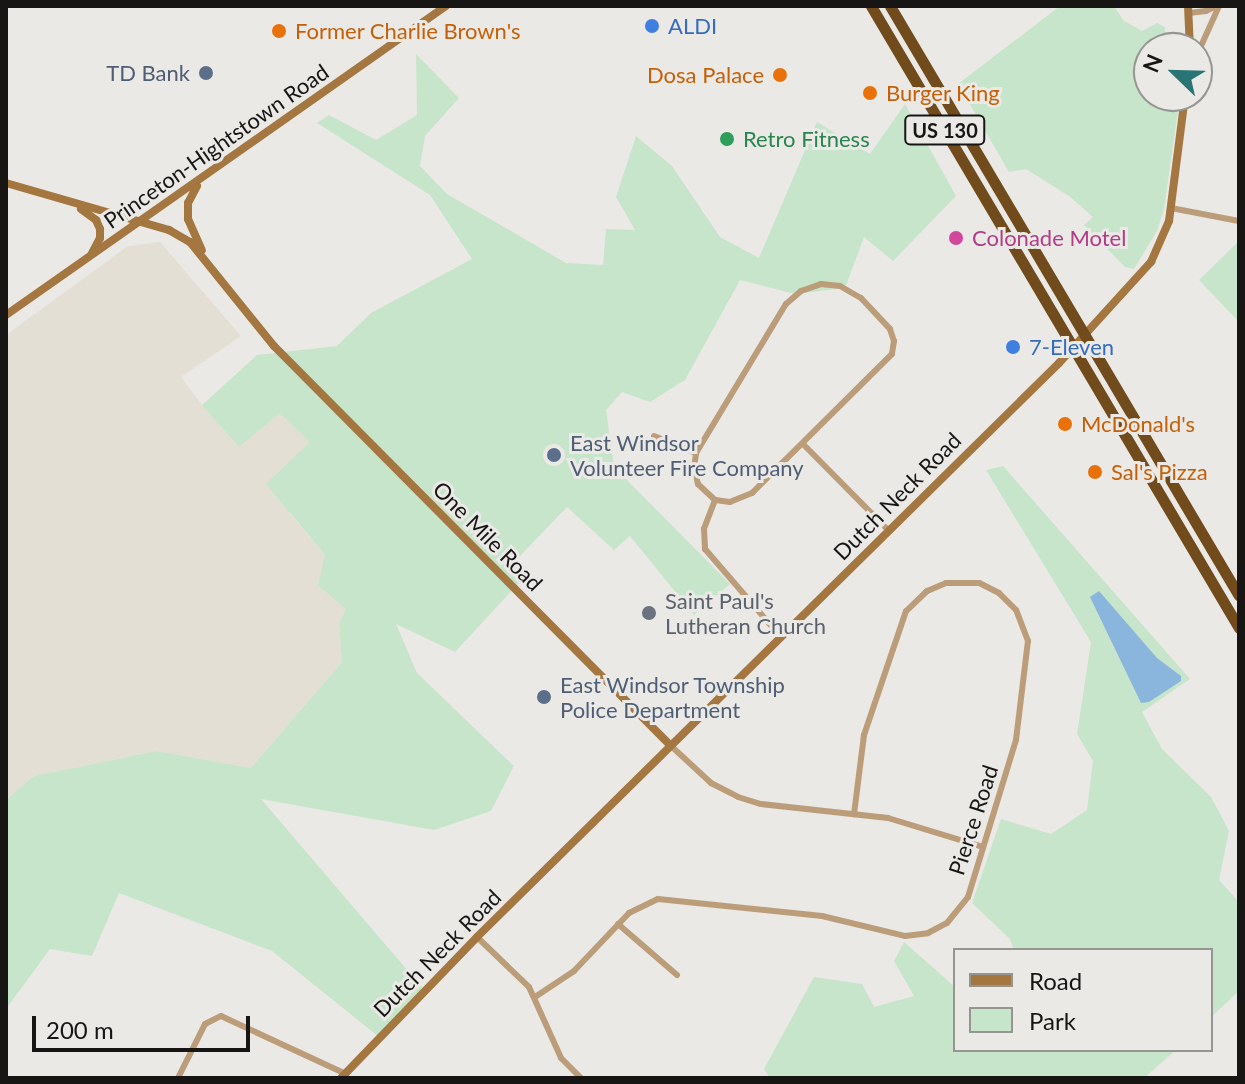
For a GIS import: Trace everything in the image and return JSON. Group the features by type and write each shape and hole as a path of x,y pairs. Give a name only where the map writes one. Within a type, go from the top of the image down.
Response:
{"highway":[{"name":"US 130","path":"871,6 1239,628"},
{"name":"US 130","path":"890,6 1239,596"},
{"path":"900,56 922,61"}],"street":[{"name":"Princeton-Hightstown Road","path":"6,315 443,6"},
{"path":"1189,32 1188,9 1206,11 1218,6"},
{"path":"1207,32 1218,6"},
{"name":"Dutch Neck Road","path":"343,1075 477,937 1073,347 1151,262 1165,233 1171,208 1183,112"},
{"path":"206,176 191,195 187,211 190,228 206,258"},
{"name":"One Mile Road","path":"6,183 180,235 206,258 274,346 711,783 738,797 761,804 905,821 983,847"},
{"path":"70,203 96,220 100,229 100,238 87,259"},
{"path":"1171,208 1239,221"},
{"path":"840,286 861,298 890,329 894,348 887,362 803,444 748,497 730,502 715,500 698,484 694,468 696,453 786,304 810,287 840,286"},
{"path":"654,436 696,453"},
{"path":"803,444 888,530"},
{"path":"715,500 704,529 705,549 780,636"},
{"name":"Pierce Road","path":"535,997 574,971 618,924 641,905 668,899 822,916 896,935 917,935 938,929 956,915 968,897 1012,760 1028,653 1026,631 1016,610 999,593 979,583 957,581 936,586 912,603 901,620 864,735 854,814"},
{"path":"618,924 677,975"},
{"path":"477,937 535,997 561,1058 581,1078"},
{"path":"178,1078 205,1024 221,1016 343,1075"}],"shaded area":[{"path":"160,242 241,336 181,377 202,405 239,446 280,412 311,442 290,514 325,555 346,609 339,623 342,662 251,768 156,751 34,776 6,800 6,335 128,246"}],"green space":[{"path":"1060,6 1114,6 1123,20 1142,31 1157,23 1165,27 1165,32 1133,32 1133,112 1178,112 1164,209 1157,231 1134,269 1125,267 1084,225 1093,217 1069,196 1026,169 1009,172 958,84"},
{"path":"416,54 459,98 425,136 420,166 447,194 566,263 603,265 606,229 635,230 616,197 636,136 672,166 720,237 759,258 817,122 870,154 905,104 956,196 893,261 864,237 845,288 795,294 740,280 685,380 650,402 622,392 606,410 614,467 730,584 694,615 630,536 614,550 567,507 517,559 530,571 455,652 396,624 417,673 514,766 491,811 434,830 261,799 426,992 379,1037 272,951 119,893 92,956 50,949 6,1009 6,800 34,776 156,751 251,768 342,662 339,623 346,609 318,585 325,555 266,484 310,442 280,413 239,447 202,405 257,355 337,346 371,313 472,259 430,195 317,123 329,115 376,140 417,115"},
{"path":"1239,241 1239,322 1199,280"},
{"path":"1003,466 1190,679 1142,712 1162,749 1211,797 1229,831 1219,880 1239,902 1239,991 1213,1015 1213,948 1013,948 1010,939 972,903 1001,819 1051,834 1087,810 1093,761 1077,734 1091,642 986,470"},
{"path":"904,942 953,985 953,1052 1174,1052 1144,1078 770,1078 764,1069 814,977 862,984 874,1007 914,996 894,961"}],"water":[{"path":"1099,591 1157,658 1181,676 1181,681 1149,702 1141,703 1090,597"}],"place":[{"name":"ALDI","path":"652,26"},
{"name":"Former Charlie Brown's","path":"279,31"},
{"name":"TD Bank","path":"206,73"},
{"name":"Dosa Palace","path":"780,75"},
{"name":"Burger King","path":"870,93"},
{"name":"Retro Fitness","path":"727,139"},
{"name":"Colonade Motel","path":"956,238"},
{"name":"7-Eleven","path":"1013,347"},
{"name":"McDonald's","path":"1065,424"},
{"name":"East Windsor Volunteer Fire Company","path":"554,455"},
{"name":"Sal's Pizza","path":"1095,472"},
{"name":"Saint Paul's Lutheran Church","path":"649,613"},
{"name":"East Windsor Township Police Department","path":"544,697"}]}
